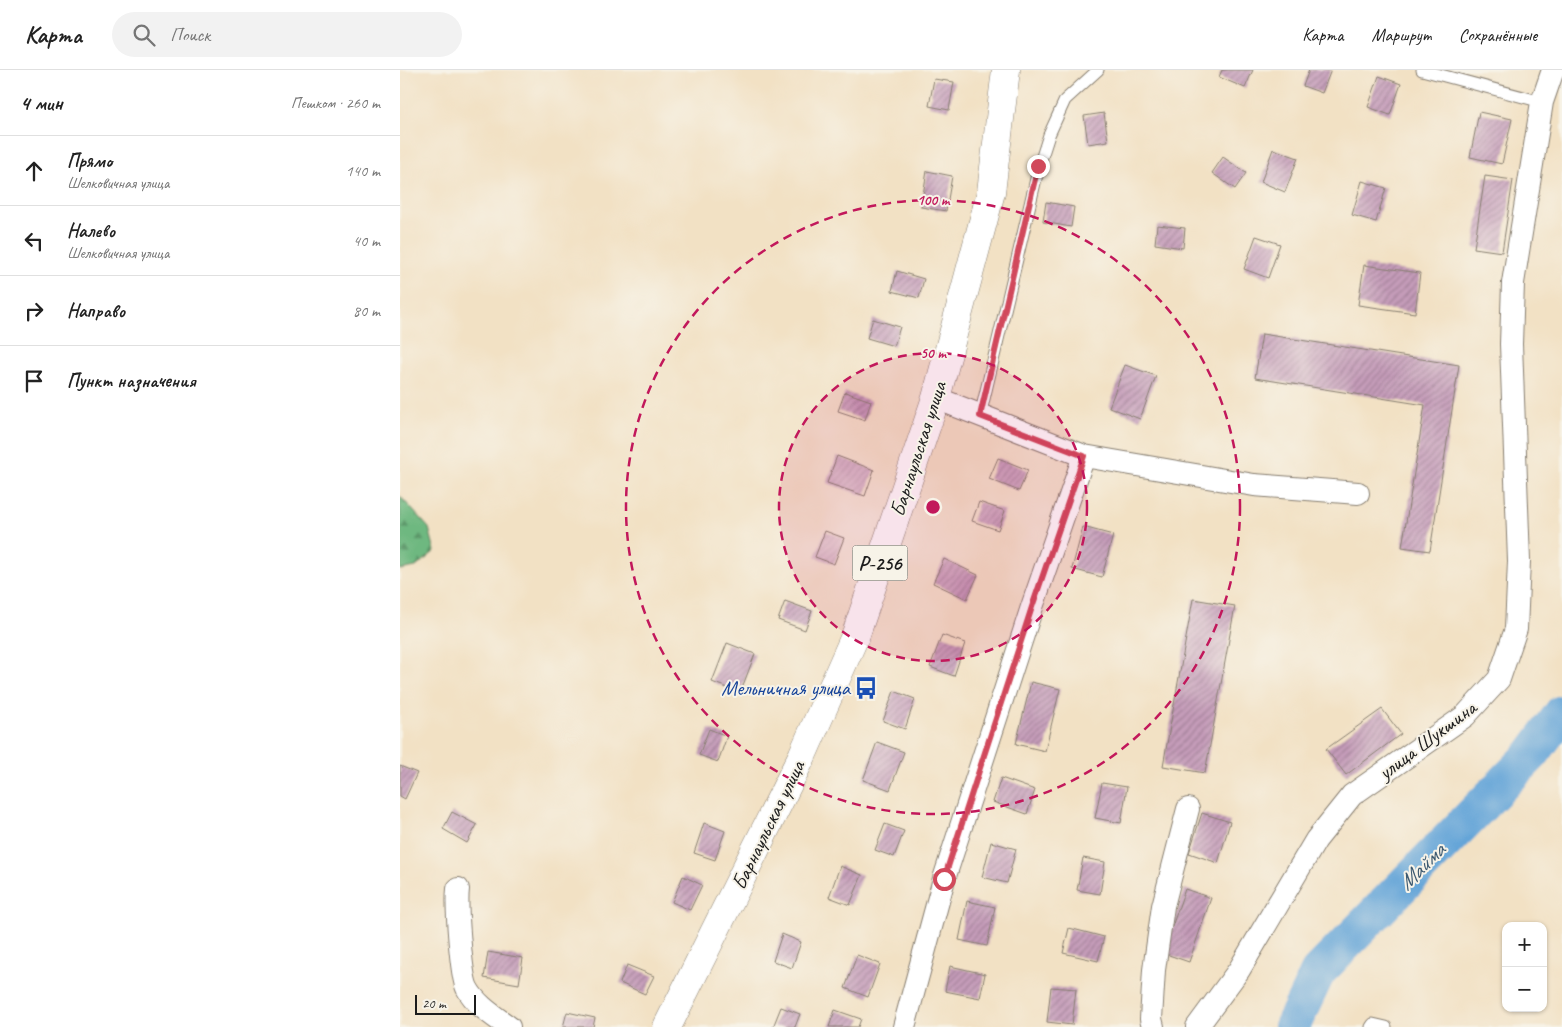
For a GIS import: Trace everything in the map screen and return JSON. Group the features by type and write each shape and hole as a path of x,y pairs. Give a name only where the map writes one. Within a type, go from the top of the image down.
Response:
{"main road":[{"name":"Барнаульская улица","path":"667,1027 802,756 856,634 936,398 991,192 1006,70"}],"street":[{"name":"улица Шукшина","path":"1197,1027 1239,970 1316,840 1352,795 1465,716 1499,679 1516,629 1519,561 1511,344 1513,283 1542,102 1553,70"},
{"path":"936,398 1084,456 1254,485 1358,493"},
{"path":"904,1027 944,879 1032,607 1084,456"},
{"path":"1153,1027 1151,1019 1154,970 1162,906 1188,809"},
{"path":"458,889 456,905 466,987 482,1006 509,1027"}],"lane":[{"path":"980,416 1038,166 1049,135 1065,100 1098,70"},
{"path":"1422,70 1542,102"},
{"path":"1371,1027 1372,1024 1386,1027"}],"green space":[{"path":"400,496 429,528 435,551 416,567 400,570"}],"building":[{"path":"1222,70 1253,70 1245,88 1219,77"},
{"path":"1309,70 1331,70 1322,93 1303,86"},
{"path":"1379,76 1401,84 1390,115 1368,107"},
{"path":"934,79 954,82 949,110 929,106"},
{"path":"1479,112 1512,119 1502,164 1470,157"},
{"path":"1104,113 1108,141 1088,144 1084,116"},
{"path":"1273,149 1298,158 1285,192 1261,182"},
{"path":"1223,157 1246,173 1235,189 1212,173"},
{"path":"927,171 952,176 946,211 921,207"},
{"path":"1485,176 1513,180 1502,252 1474,248"},
{"path":"1362,181 1386,188 1376,222 1352,215"},
{"path":"1046,202 1074,207 1071,227 1043,222"},
{"path":"1157,225 1185,228 1183,248 1155,244"},
{"path":"1256,236 1280,244 1268,278 1244,269"},
{"path":"1364,265 1420,273 1415,313 1358,305"},
{"path":"897,271 924,279 919,298 892,291"},
{"path":"873,319 900,327 894,346 867,338"},
{"path":"1262,334 1459,365 1430,551 1402,547 1425,405 1255,378"},
{"path":"1125,365 1156,376 1140,419 1109,407"},
{"path":"845,392 871,401 865,420 838,411"},
{"path":"837,456 874,470 865,496 827,483"},
{"path":"998,458 1028,470 1019,491 989,479"},
{"path":"979,502 1005,511 998,530 972,521"},
{"path":"1083,527 1113,535 1102,577 1072,569"},
{"path":"825,531 844,538 834,564 815,557"},
{"path":"944,559 978,575 967,599 933,583"},
{"path":"1193,599 1235,606 1205,773 1163,766"},
{"path":"785,601 812,611 805,630 778,620"},
{"path":"942,635 965,643 954,676 930,667"},
{"path":"727,643 755,654 740,693 712,682"},
{"path":"1031,682 1060,689 1045,751 1016,744"},
{"path":"894,691 915,699 905,729 883,721"},
{"path":"1382,709 1401,734 1346,775 1326,749"},
{"path":"709,729 727,736 718,762 699,755"},
{"path":"877,742 904,752 890,790 863,780"},
{"path":"400,766 417,773 405,799 400,796"},
{"path":"1001,778 1035,790 1027,814 993,802"},
{"path":"1102,783 1127,787 1121,823 1095,818"},
{"path":"452,812 477,825 467,843 443,829"},
{"path":"1202,813 1230,822 1218,863 1189,853"},
{"path":"704,823 725,831 715,860 694,853"},
{"path":"885,824 904,831 894,857 875,850"},
{"path":"991,842 1016,849 1007,883 982,877"},
{"path":"1083,858 1105,862 1100,894 1077,890"},
{"path":"840,866 862,875 850,905 829,897"},
{"path":"683,876 702,885 690,910 672,902"},
{"path":"1185,889 1211,898 1189,962 1163,953"},
{"path":"967,901 995,907 987,946 959,940"},
{"path":"1069,928 1104,937 1098,961 1063,953"},
{"path":"782,934 801,942 792,968 773,961"},
{"path":"488,952 523,958 519,984 484,978"},
{"path":"857,955 880,964 868,997 845,988"},
{"path":"627,965 654,976 645,994 620,983"},
{"path":"950,966 985,974 980,998 945,991"},
{"path":"1051,987 1076,989 1072,1025 1047,1022"},
{"path":"781,1007 800,1014 795,1027 773,1027"},
{"path":"835,1010 861,1019 858,1027 829,1027"},
{"path":"567,1012 595,1018 593,1027 563,1027"}],"waterway":[{"name":"Майма","path":"1292,1027 1318,972 1532,754 1562,713"}],"place":[{"name":"Мельничная улица","path":"866,688"}],"route":[{"path":"944,879 1032,607 1084,456 980,416 1038,166"}]}
